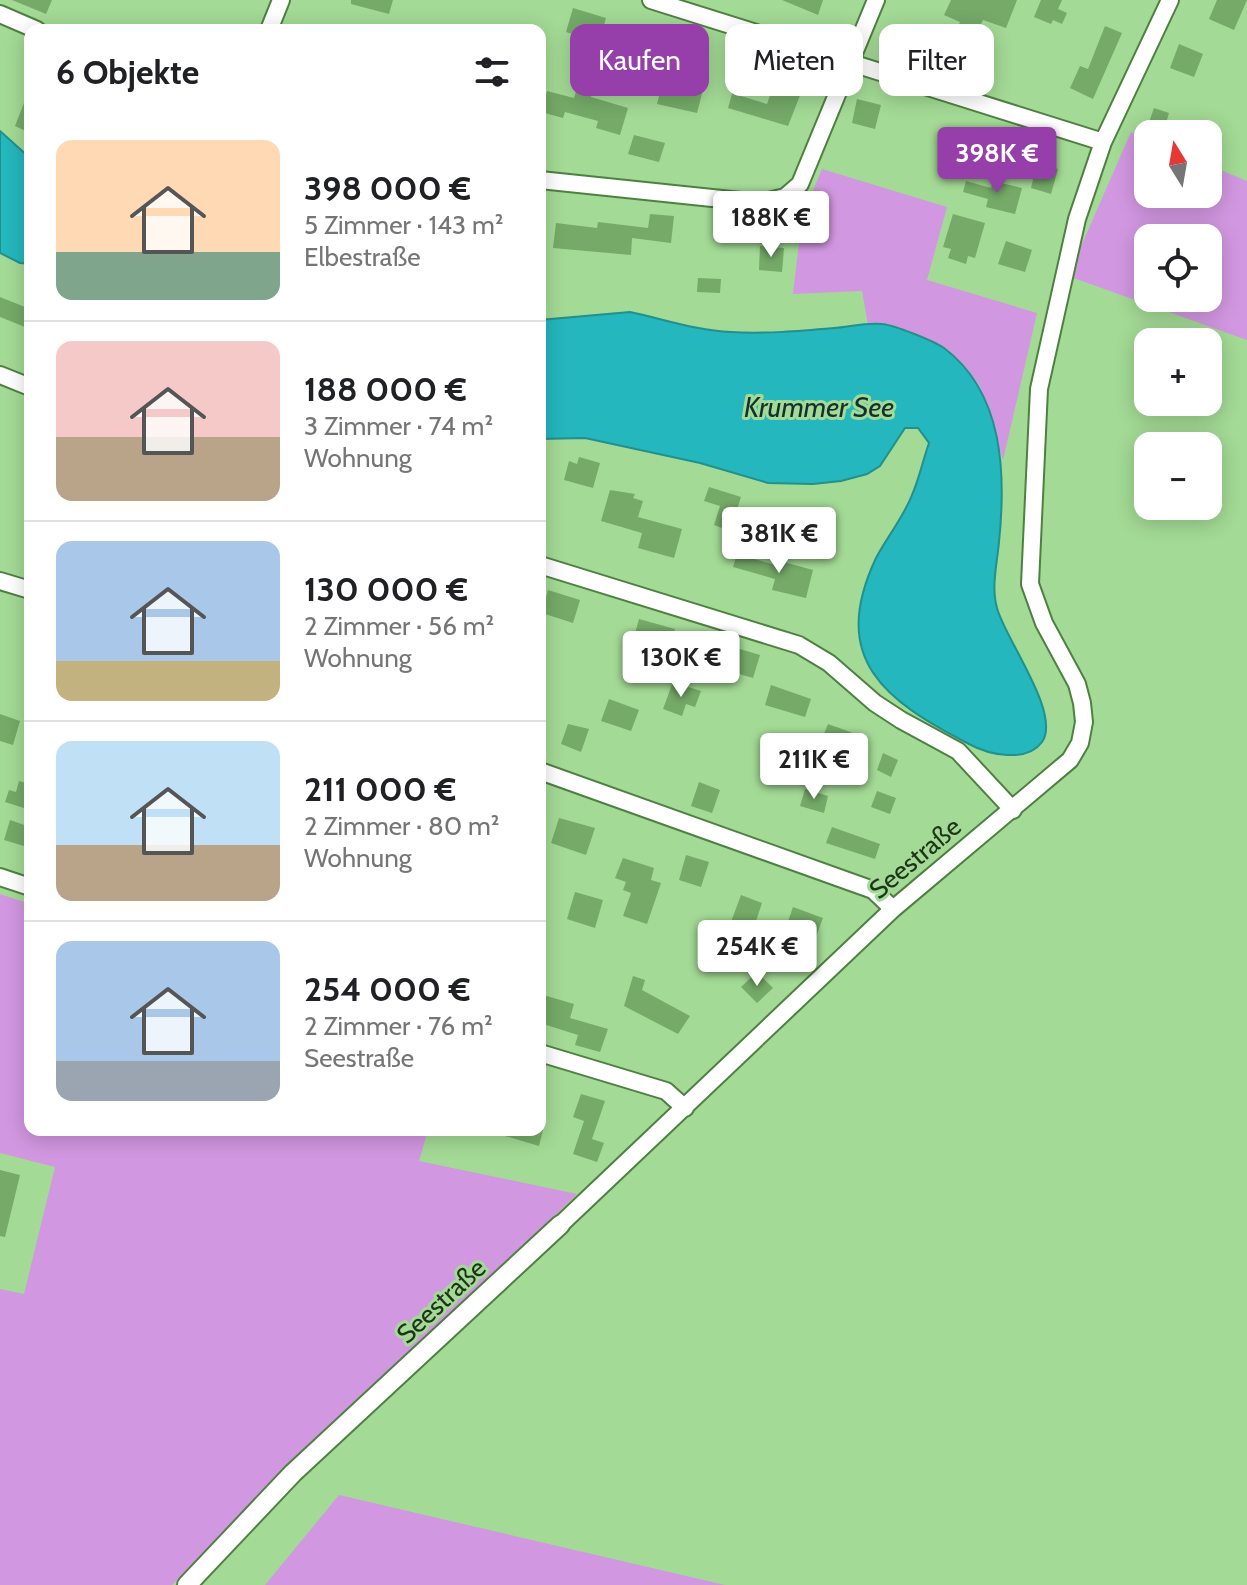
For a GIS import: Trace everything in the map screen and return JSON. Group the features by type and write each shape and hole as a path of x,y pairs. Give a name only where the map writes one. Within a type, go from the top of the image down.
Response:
{"street":[{"path":"271,24 281,0"},
{"path":"651,0 729,24"},
{"path":"863,29 876,0"},
{"name":"Seestraße","path":"187,1585 293,1473 685,1108 893,909 1070,760 1080,743 1084,722 1077,684 1036,605 1028,564 1039,389 1077,219 1103,142 1170,0"},
{"path":"0,14 24,24"},
{"path":"863,66 1103,142"},
{"path":"546,181 760,203 785,197 800,184 835,96"},
{"path":"0,375 24,385"},
{"path":"546,567 799,645 829,663 875,703 958,751 1013,810"},
{"path":"0,581 24,588"},
{"path":"546,773 873,890 893,909"},
{"path":"0,877 24,885"},
{"path":"546,1055 666,1091 685,1108"}],"shaded area":[{"path":"1131,132 1134,133 1134,208 1222,208 1222,171 1247,181 1247,340 1222,331 1222,328 1213,328 1169,312 1222,312 1222,224 1134,224 1134,300 1068,276"},
{"path":"822,169 947,207 927,280 1037,313 1003,460 979,384 883,324 868,325 862,291 793,294 802,217"},
{"path":"0,894 24,902 24,1136 426,1136 419,1161 577,1194 172,1585 0,1585 0,1289 24,1294 55,1167 0,1153"},
{"path":"339,1495 725,1585 265,1585"}],"water":[{"path":"0,131 24,153 24,263 0,253"},
{"name":"Krummer See","path":"630,312 693,327 757,333 882,324 944,348 964,366 979,388 997,436 1002,489 995,600 1044,713 1046,729 1042,742 1035,749 1018,755 997,754 977,748 939,728 890,693 873,673 862,650 859,624 863,594 876,558 900,520 917,483 929,443 918,428 905,428 880,466 867,474 813,484 768,483 700,463 585,438 546,439 546,319"}],"building":[{"path":"12,0 52,0 46,14"},
{"path":"351,0 393,0 389,14 351,4"},
{"path":"782,0 823,0 818,15"},
{"path":"951,0 1017,0 1006,28 983,20 981,24 959,24 944,15"},
{"path":"1041,0 1062,0 1058,9 1067,13 1062,24 1053,20 1051,24 1034,17"},
{"path":"1217,0 1247,0 1234,30 1209,19"},
{"path":"573,8 606,18 604,24 570,24 570,33 566,32"},
{"path":"1105,26 1122,33 1093,99 1070,88 1080,66 1088,69"},
{"path":"1179,44 1203,54 1194,77 1170,68"},
{"path":"547,91 574,98 591,96 628,108 620,135 596,128 598,121 565,112 563,118 546,113"},
{"path":"659,96 701,96 697,113 657,104"},
{"path":"731,96 767,104 770,96 800,96 788,126 728,108"},
{"path":"857,99 881,105 875,129 852,123"},
{"path":"24,103 24,130 15,126"},
{"path":"1154,108 1169,113 1167,120 1150,120"},
{"path":"634,135 665,143 659,162 628,154"},
{"path":"1037,163 1058,169 1051,194 1031,188"},
{"path":"966,181 991,188 993,181 1022,188 1015,214 986,207 988,199 963,192"},
{"path":"650,214 674,216 671,243 632,238 631,255 553,248 556,223 597,228 598,222 648,228"},
{"path":"953,214 985,223 975,258 968,256 966,264 948,258 951,249 943,247"},
{"path":"1006,241 1032,250 1025,272 998,264"},
{"path":"760,246 784,248 782,272 759,270"},
{"path":"698,278 721,279 720,293 697,292"},
{"path":"0,297 24,307 24,327 0,317"},
{"path":"579,457 600,463 593,488 564,480 569,461 577,464"},
{"path":"709,487 741,497 730,531 714,525 720,506 704,501"},
{"path":"610,490 635,494 633,498 643,501 638,517 682,529 674,558 638,548 642,533 601,521"},
{"path":"737,554 779,566 780,561 813,570 806,598 772,590 775,579 733,567"},
{"path":"548,590 580,600 573,623 546,614"},
{"path":"639,619 675,629 667,655 632,644"},
{"path":"733,647 760,655 753,678 725,670"},
{"path":"673,682 701,691 695,707 686,704 682,716 663,709"},
{"path":"771,685 811,699 805,717 765,705"},
{"path":"609,699 639,710 631,731 601,721"},
{"path":"0,714 20,721 13,745 0,741"},
{"path":"568,724 589,729 581,752 561,744"},
{"path":"828,724 853,733 844,756 819,746"},
{"path":"883,753 898,760 891,777 877,770"},
{"path":"19,781 24,782 24,808 5,802 9,790 16,792"},
{"path":"699,782 720,790 712,813 691,806"},
{"path":"805,789 828,796 824,813 800,806"},
{"path":"877,791 896,798 890,814 871,807"},
{"path":"559,818 595,828 586,855 551,843"},
{"path":"10,820 24,825 24,846 4,840"},
{"path":"832,827 880,844 875,859 826,843"},
{"path":"686,855 709,862 701,887 679,880"},
{"path":"623,858 654,868 651,880 661,883 647,924 623,916 631,893 623,890 626,882 615,878"},
{"path":"575,892 603,900 595,928 567,919"},
{"path":"741,895 762,903 753,930 731,922"},
{"path":"793,907 823,918 812,947 783,936"},
{"path":"725,938 740,949 730,964 715,953"},
{"path":"757,972 773,988 757,1003 741,987"},
{"path":"633,976 645,980 642,990 690,1016 678,1034 624,1006"},
{"path":"546,996 574,1004 570,1018 608,1029 600,1052 575,1045 578,1035 546,1025"},
{"path":"581,1094 605,1101 592,1139 604,1143 597,1162 573,1154 584,1121 573,1117"},
{"path":"505,1136 542,1136 539,1146"},
{"path":"0,1170 20,1175 5,1237 0,1236"}]}
